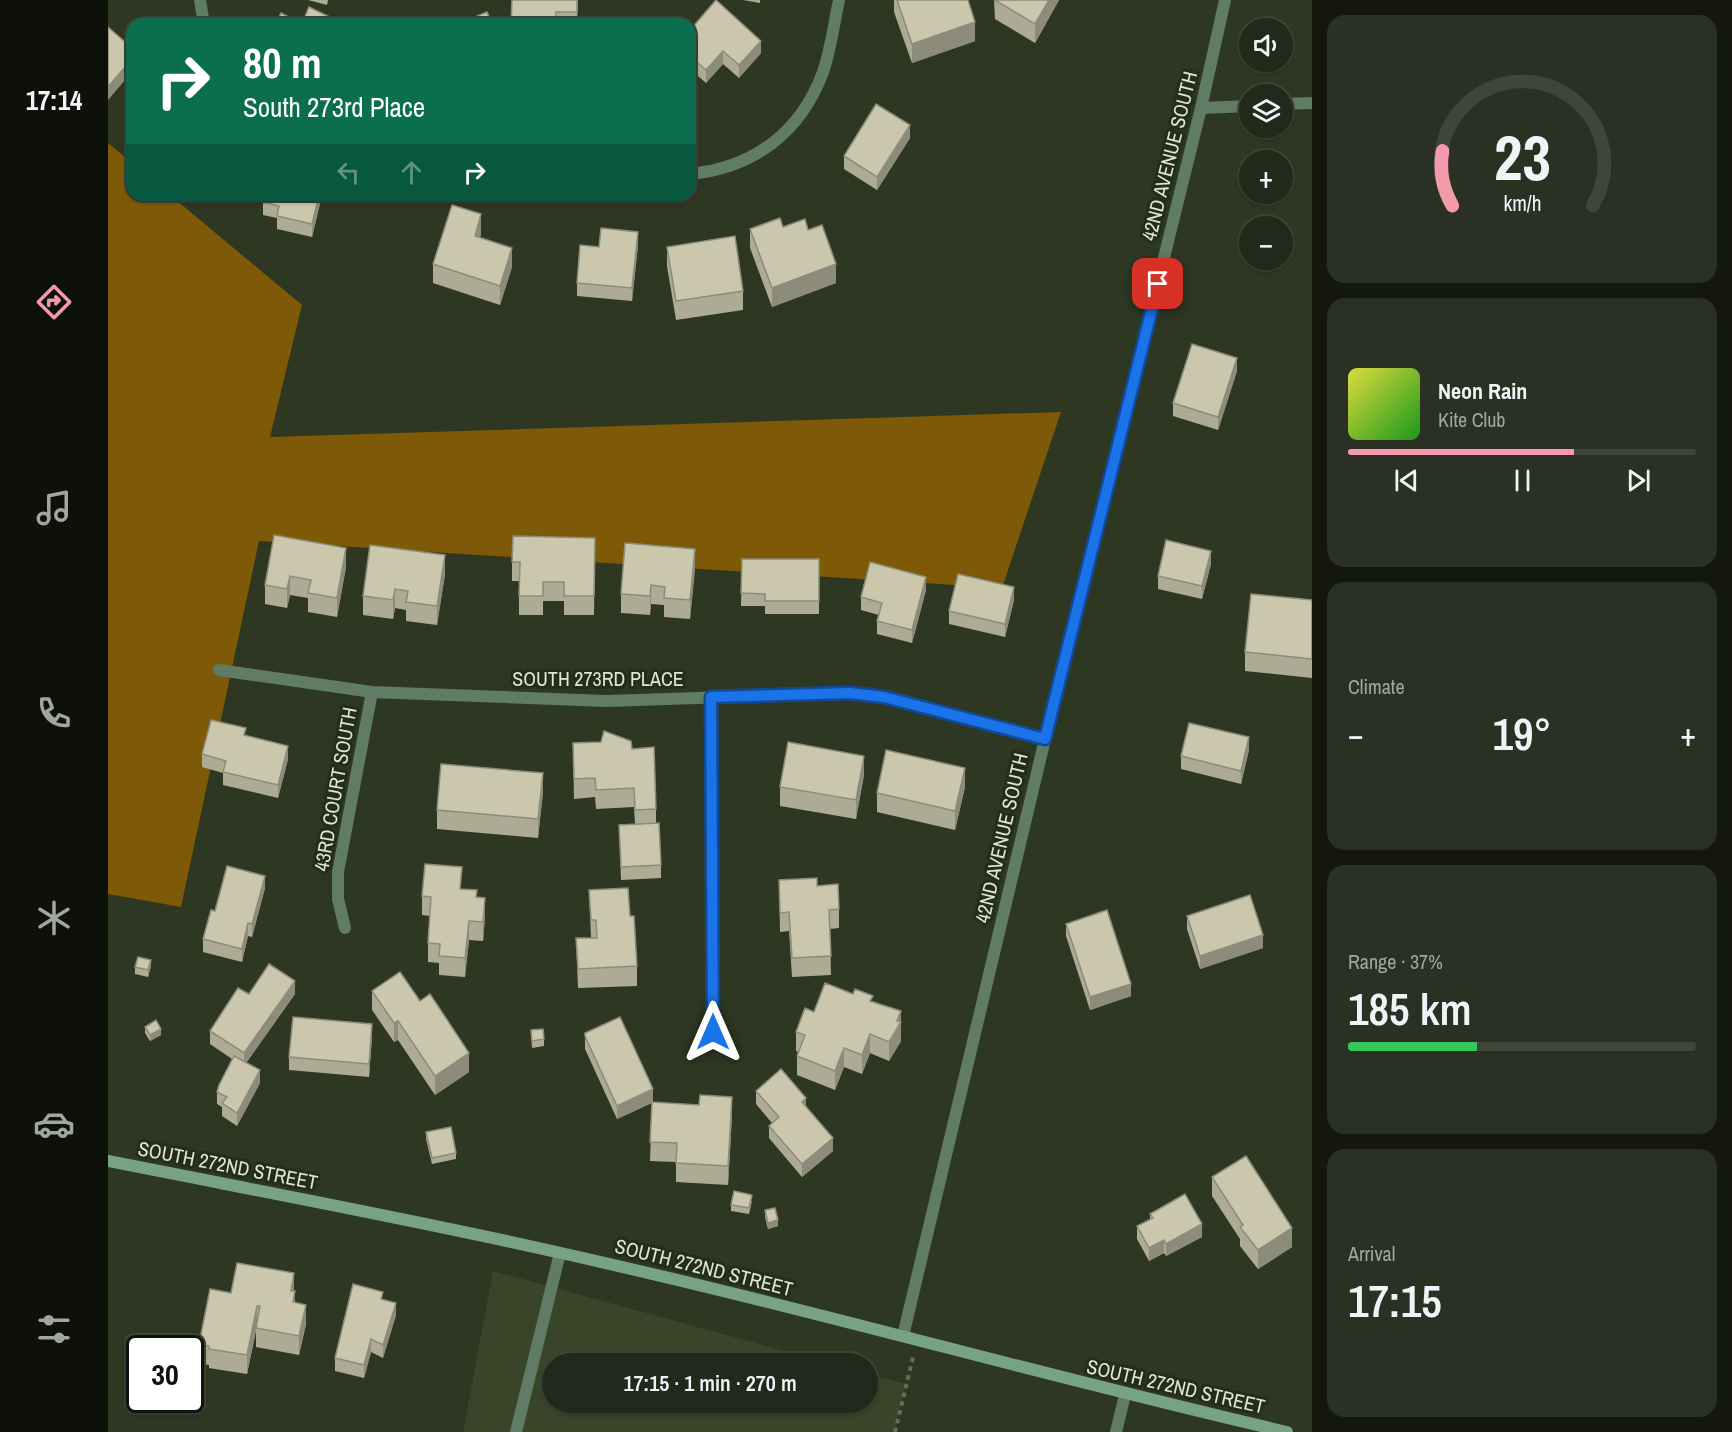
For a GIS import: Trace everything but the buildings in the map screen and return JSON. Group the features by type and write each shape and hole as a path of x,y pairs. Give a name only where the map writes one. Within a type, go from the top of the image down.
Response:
{"main road":[{"name":"SOUTH 272ND STREET","path":"108,1161 560,1252 917,1339 1125,1395 1287,1432"}],"street":[{"path":"200,0 203,18"},
{"path":"696,173 712,172 763,152 803,115 823,71 839,0"},
{"name":"42ND AVENUE SOUTH","path":"903,1336 1045,739 1202,108 1225,0"},
{"path":"1293,104 1312,103"},
{"path":"1202,108 1239,106"},
{"name":"SOUTH 273RD PLACE","path":"219,670 372,692 607,701 850,693 884,697 1045,739"},
{"name":"43RD COURT SOUTH","path":"345,928 338,899 338,872 372,692"},
{"path":"711,697 713,1032"},
{"path":"516,1432 560,1252"},
{"path":"1116,1432 1125,1395"}],"path":[{"path":"895,1432 917,1339"}],"shaded area":[{"path":"108,143 126,158 126,201 177,201 302,305 270,437 1061,412 1002,588 259,541 181,907 108,894"},
{"path":"493,1271 792,1353 542,1353 542,1413 878,1413 878,1377 906,1384 894,1432 463,1432"}],"route":[{"path":"713,1032 711,697 850,693 884,697 1045,739 1158,284"}]}
